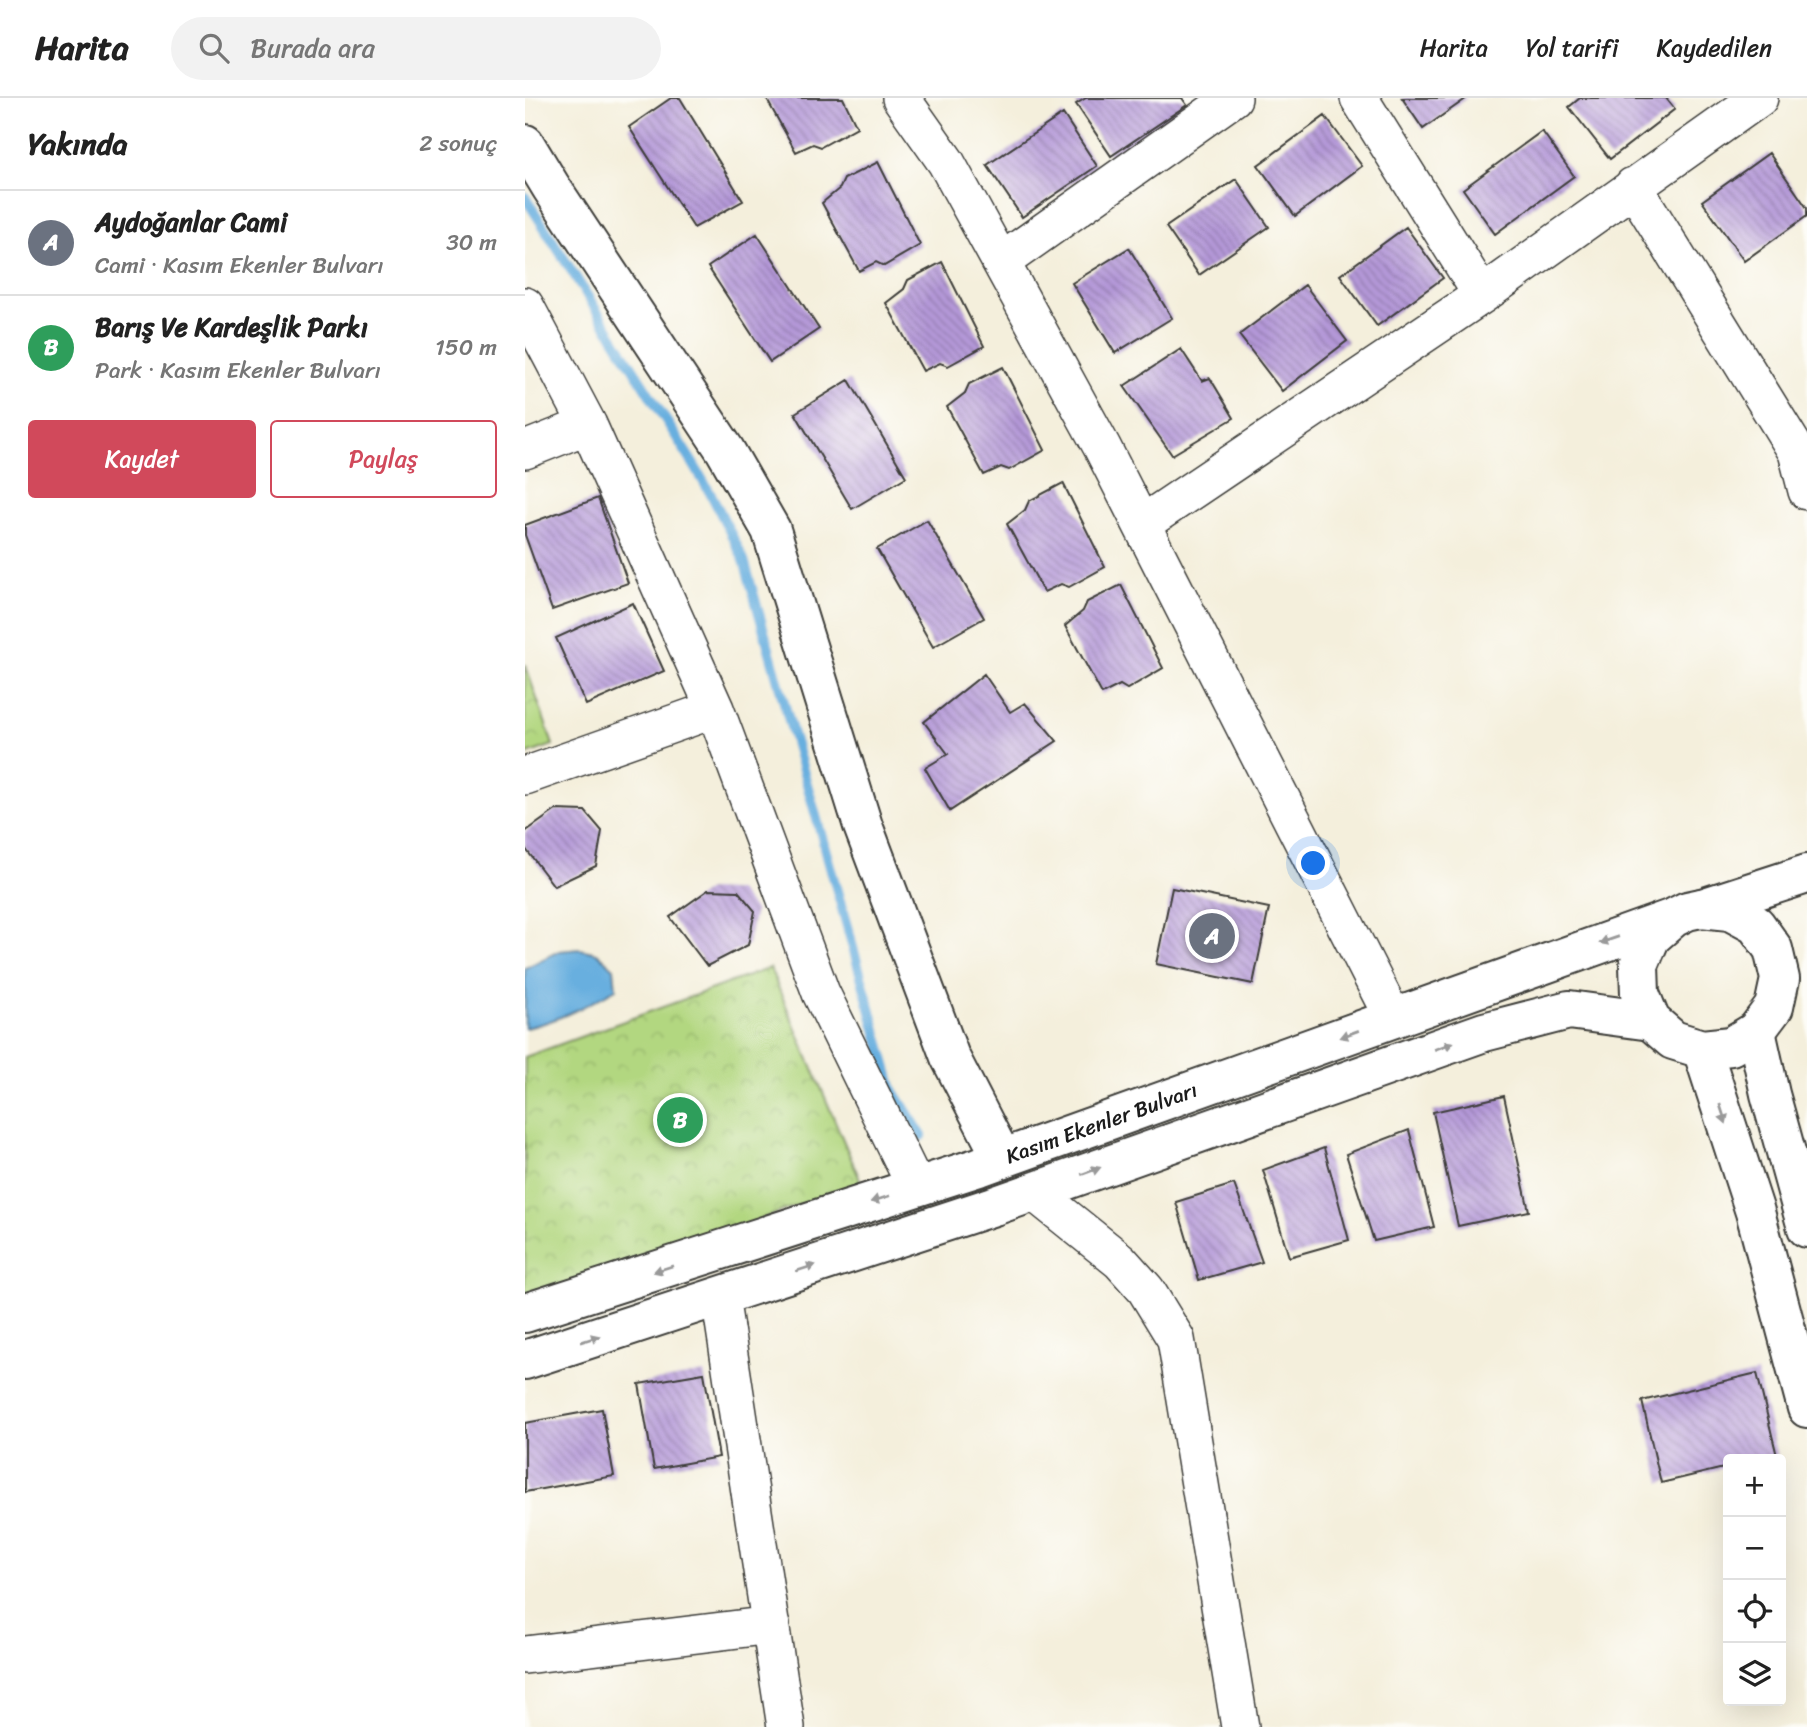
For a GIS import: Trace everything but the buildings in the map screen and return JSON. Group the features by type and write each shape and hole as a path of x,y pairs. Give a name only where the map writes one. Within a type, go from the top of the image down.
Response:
{"street":[{"path":"901,98 946,162 1142,524 1393,1018"},
{"path":"1001,262 1233,98"},
{"path":"1359,98 1482,295"},
{"path":"1142,524 1482,295 1759,98"},
{"path":"525,144 725,450 771,530 863,826 950,1057 1002,1158"},
{"path":"1633,186 1797,452 1807,491"},
{"path":"525,306 588,425 715,709 821,993 916,1187"},
{"path":"525,450 588,425"},
{"path":"525,776 715,709"},
{"name":"Kasım Ekenler Bulvarı","path":"525,1313 1002,1158 1687,913 1807,874"},
{"path":"1730,911 1756,925 1773,949 1780,979 1774,1007 1756,1031 1731,1046 1702,1049 1673,1040 1651,1021 1640,994 1639,965 1651,937 1687,913 1730,911"},
{"path":"1780,979 1807,953"},
{"name":"Kasım Ekenler Bulvarı","path":"525,1360 1034,1192 1484,1032 1569,1010 1651,1021"},
{"path":"1756,1031 1770,1094 1807,1228"},
{"path":"1702,1049 1755,1212 1807,1408"},
{"path":"1034,1192 1120,1261 1146,1290 1176,1339 1240,1727"},
{"path":"720,1296 786,1727"},
{"path":"525,1655 771,1625"}],"green space":[{"path":"525,664 553,745 525,755"},
{"path":"770,968 861,1182 525,1306 525,1057"}],"water":[{"path":"580,949 597,953 614,968 616,989 560,1017 525,1028 525,968 559,951"}],"waterway":[{"path":"525,197 694,465 744,560 893,1090 922,1136"}],"place":[{"name":"Aydoğanlar Cami","path":"1212,936"},
{"name":"Barış Ve Kardeşlik Parkı","path":"680,1120"}]}
